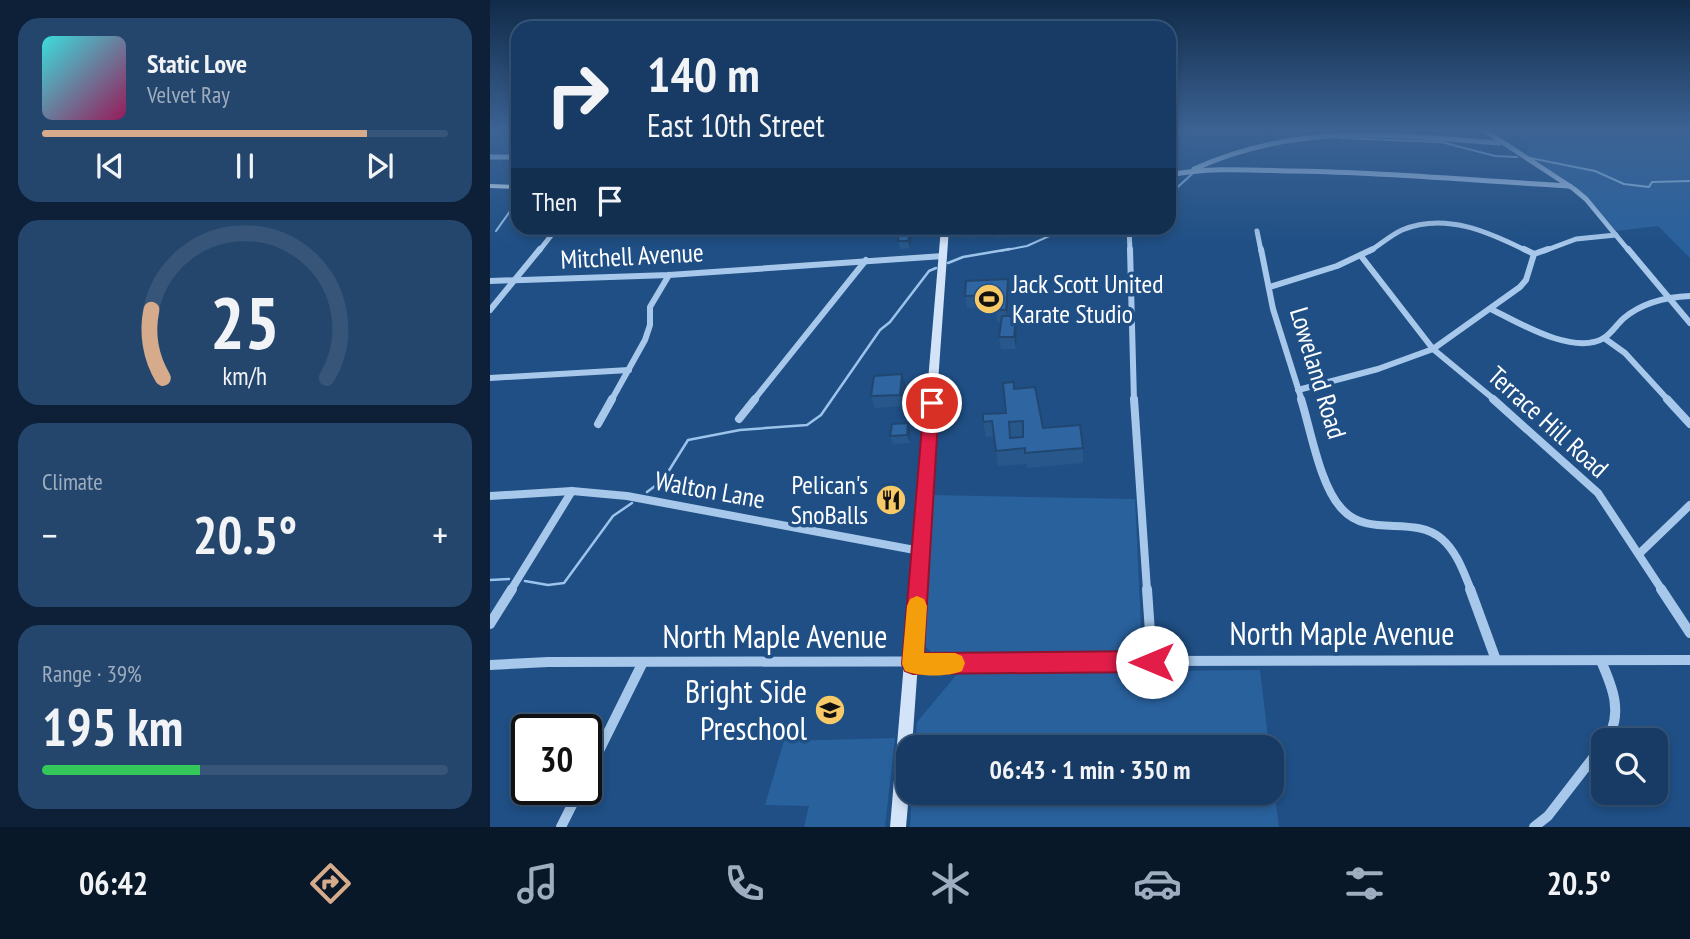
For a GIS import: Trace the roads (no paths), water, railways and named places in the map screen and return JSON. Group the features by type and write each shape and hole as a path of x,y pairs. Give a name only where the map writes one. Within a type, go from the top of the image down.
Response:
{"main road":[{"path":"490,186 511,187"},
{"path":"898,827 913,664 944,235"}],"street":[{"path":"1190,171 1195,169"},
{"path":"1541,169 1586,199 1690,323"},
{"path":"1176,174 1190,171 1377,172 1436,179 1570,186"},
{"name":"Loweland Road","path":"1496,660 1458,561 1443,539 1422,529 1357,522 1331,495 1273,309 1270,287 1360,256 1401,230 1430,224 1479,229 1534,254"},
{"path":"1258,231 1270,287"},
{"path":"1298,390 1378,369 1433,349 1527,280 1534,254 1576,239 1616,234"},
{"path":"490,310 551,235"},
{"path":"1129,235 1133,388 1152,662"},
{"name":"Mitchell Avenue","path":"490,281 669,275 943,256"},
{"name":"Terrace Hill Road","path":"1360,256 1433,349 1517,419 1598,493 1640,553 1690,633"},
{"path":"739,419 866,260"},
{"path":"598,424 648,332 650,307 669,275"},
{"path":"1491,309 1563,340 1585,342 1604,338 1626,316 1669,298 1690,296"},
{"path":"1604,338 1643,371 1690,424"},
{"path":"490,378 629,370"},
{"path":"490,624 572,491"},
{"name":"Walton Lane","path":"490,496 572,491 627,496 920,551"},
{"path":"1640,553 1690,505"},
{"name":"North Maple Avenue","path":"490,665 643,662 913,664 1690,660"},
{"path":"1601,661 1613,687 1618,710 1614,728"},
{"path":"602,745 643,662"},
{"path":"1534,827 1548,816 1591,760"},
{"path":"561,827 572,805"}],"waterway":[{"path":"1583,169 1624,184 1649,187 1652,182 1690,181"},
{"path":"1176,189 1192,174"},
{"path":"496,231 511,210"},
{"path":"1000,251 1027,246 1051,235"},
{"path":"948,263 963,257 1010,249"},
{"path":"647,492 663,480 688,440 740,430 807,425 821,415 880,330 890,322 929,271 936,268"},
{"path":"525,581 548,585 564,583 613,516 632,503"},
{"path":"490,580 509,579"}],"place":[{"name":"Jack Scott United Karate Studio","path":"989,299"},
{"name":"Pelican's SnoBalls","path":"891,500"},
{"name":"Bright Side Preschool","path":"830,710"}]}
